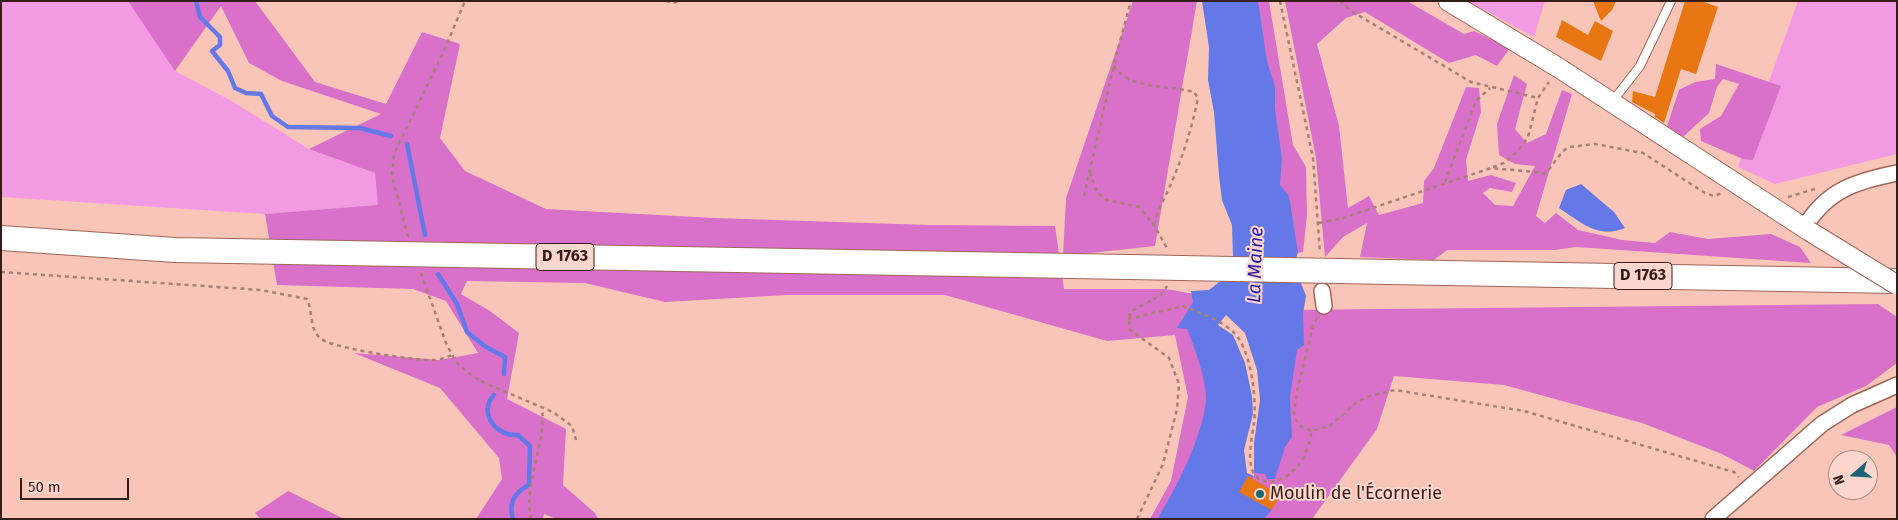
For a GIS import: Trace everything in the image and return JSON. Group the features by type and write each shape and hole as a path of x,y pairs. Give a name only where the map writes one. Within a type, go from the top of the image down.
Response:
{"main road":[{"name":"D 1763","path":"1,238 184,250 1897,281"}],"street":[{"path":"1448,1 1559,68 1897,286"},
{"path":"1807,229 1818,209 1841,189 1865,179 1897,173"},
{"path":"1713,519 1751,488 1822,424 1839,413 1897,385"}],"lane":[{"path":"1612,103 1640,66 1671,1"}],"path":[{"path":"408,238 392,176 394,154 443,53 465,1"},
{"path":"666,1 673,3 678,1"},
{"path":"1084,196 1131,1"},
{"path":"1280,1 1313,158 1319,223 1343,218 1504,163 1519,150 1532,127 1538,98 1559,68"},
{"path":"1340,1 1471,82 1538,98"},
{"path":"1114,66 1119,75 1134,82 1181,88 1194,92 1198,98 1189,140 1164,201 1156,212 1154,226"},
{"path":"1444,183 1476,101 1492,87"},
{"path":"1491,168 1546,173 1563,151 1569,147 1595,144 1643,153 1660,162 1705,194 1714,196 1721,194 1732,180"},
{"path":"1090,172 1097,193 1107,200 1139,207 1154,226 1168,251"},
{"path":"1782,197 1824,186"},
{"path":"420,270 446,343 456,362 472,376 542,407 572,426 576,440"},
{"path":"1,272 261,290 307,299 311,307 313,330 321,340 354,350 435,361 452,355"},
{"path":"1137,519 1163,464 1177,409 1179,384 1169,358 1129,329 1128,319 1130,312 1161,295 1168,283"},
{"path":"1323,299 1313,326 1297,391 1294,414 1298,424 1312,431 1330,426 1366,397 1395,390 1524,411 1734,472 1751,488"},
{"path":"1128,319 1182,306 1232,330 1246,354 1254,389 1256,408 1251,441 1252,470 1257,478 1267,482 1281,480 1296,469 1308,447 1312,431"},
{"path":"531,519 533,474 544,423 542,407"}],"shaded area":[{"path":"1,1 145,1 175,71 230,100 309,149 375,173 379,206 265,214 1,197"},
{"path":"128,1 255,1 315,82 386,104 422,32 460,44 440,138 465,171 546,209 714,218 930,225 1055,226 1064,289 1166,289 1286,310 1878,304 1897,317 1897,363 1866,386 1817,407 1754,471 1722,454 1642,423 1504,385 1394,376 1377,429 1312,519 1150,519 1171,481 1188,397 1175,335 1107,341 945,295 787,295 665,302 585,283 467,281 461,294 490,311 519,333 507,399 566,429 563,485 595,513 598,519 556,519 544,514 543,519 476,519 502,479 499,458 440,388 354,353 439,360 478,353 446,301 413,289 277,285 265,214 378,205 375,173 309,149 381,114 282,81 249,63 221,6 175,71"},
{"path":"1133,1 1197,1 1155,246 1063,256 1066,198"},
{"path":"1251,1 1269,1 1293,145 1306,167 1307,215 1303,252 1289,254"},
{"path":"1285,1 1407,1 1464,34 1474,31 1510,48 1497,66 1476,55 1449,63 1365,12 1346,18 1317,44 1339,126 1348,208 1369,196 1379,215 1423,203 1424,181 1434,168 1466,87 1479,88 1481,112 1466,160 1468,181 1491,175 1516,183 1512,192 1490,188 1483,193 1495,205 1513,206 1535,166 1515,164 1499,155 1497,124 1514,75 1527,84 1515,129 1527,143 1546,134 1562,90 1572,94 1536,216 1545,223 1556,213 1578,230 1622,240 1655,243 1670,232 1708,239 1771,234 1800,247 1811,263 1576,247 1555,250 1447,250 1434,260 1360,257 1367,223 1343,237 1325,257 1316,158"},
{"path":"1468,1 1545,1 1534,37"},
{"path":"1798,1 1897,1 1897,154 1775,184 1738,167"},
{"path":"1716,64 1781,86 1753,160 1743,159 1701,141 1700,129 1721,116 1739,84 1723,79 1717,87 1709,113 1683,137 1667,126 1679,90 1695,82 1715,79"},
{"path":"1897,407 1897,457 1889,445 1841,435"},
{"path":"288,491 344,519 261,519 255,513"}],"water":[{"name":"La Maine","path":"1202,1 1258,1 1267,61 1275,87 1275,109 1282,159 1280,185 1289,196 1298,252 1294,265 1306,296 1303,314 1304,345 1297,350 1290,397 1292,437 1285,447 1275,479 1267,479 1265,474 1254,473 1252,479 1248,476 1240,492 1272,510 1264,519 1157,519 1172,493 1195,444 1206,399 1202,373 1187,329 1177,328 1193,302 1191,291 1209,290 1223,279 1233,257 1232,225 1222,200 1219,176 1214,112 1208,80 1209,47"},
{"path":"1581,184 1614,212 1625,228 1607,232 1590,228 1559,208 1566,190"}],"pier":[{"path":"1226,315 1245,333 1257,370 1260,400 1254,443 1254,476 1247,473 1244,450 1253,414 1252,396 1245,363 1233,335 1218,325"}],"building":[{"path":"1593,1 1616,1 1612,10 1601,21"},
{"path":"1685,1 1701,1 1718,7 1696,74 1681,69 1664,123 1655,117 1655,114 1632,102 1633,91 1655,97"},
{"path":"1562,20 1588,35 1595,21 1613,31 1601,61 1556,37"},
{"name":"Moulin de l'Écornerie","path":"1248,476 1280,495 1272,510 1239,492"}],"waterway":[{"path":"196,1 200,17 220,37 220,45 212,51 228,71 235,88 246,93 261,94 272,116 288,127 360,128 391,136"},
{"path":"407,144 425,235"},
{"path":"438,274 457,304 467,332 486,347 505,357 504,374"},
{"path":"494,395 489,402 488,409 492,422 503,432 510,435 518,435 530,446 529,485 516,495 512,503 513,519"}],"place":[{"name":"Moulin de l'Écornerie","path":"1260,494"}]}
